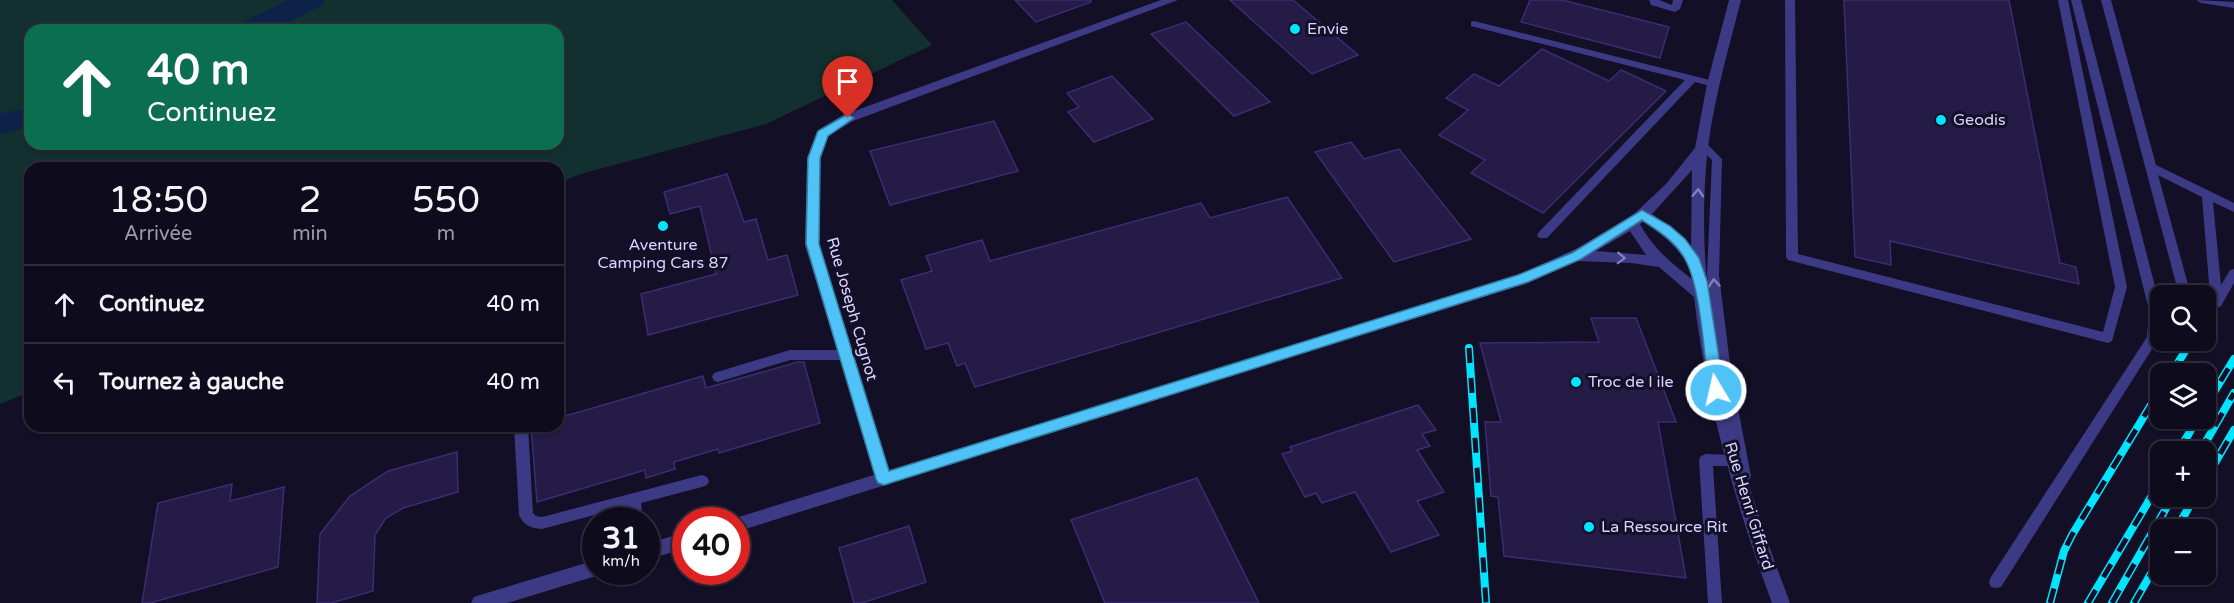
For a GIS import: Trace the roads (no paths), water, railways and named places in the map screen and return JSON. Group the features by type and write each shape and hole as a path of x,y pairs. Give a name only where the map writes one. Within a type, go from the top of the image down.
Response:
{"street":[{"name":"Rue Joseph Cugnot","path":"884,479 812,244 814,158 822,134 848,118 1172,0"},
{"path":"1700,287 1697,215 1702,147 1714,84 1735,0"},
{"path":"750,521 1523,279 1577,256 1637,218 1671,188 1702,147"},
{"path":"1637,218 1646,243 1665,263 1700,287"},
{"path":"1637,218 1680,242 1692,258 1700,287"},
{"path":"1577,256 1631,258 1665,263"},
{"name":"Rue Henri Giffard","path":"1700,287 1716,390 1762,554 1781,603"},
{"path":"480,603 582,572"}],"lane":[{"path":"1654,0 1654,3 1676,9 1678,0"},
{"path":"1790,0 1792,257 2108,338 2121,286 2063,0"},
{"path":"1996,582 2153,338 2155,310 2076,0"},
{"path":"2106,0 2182,285"},
{"path":"2201,0 2234,5"},
{"path":"1474,24 1714,84"},
{"path":"1543,235 1692,79"},
{"path":"1702,147 1717,159 1713,275 1725,372 1744,468 1745,479 1741,485"},
{"path":"2151,167 2234,208"},
{"path":"2207,195 2210,285"},
{"path":"2216,295 2234,273"},
{"path":"718,377 790,355 846,354"},
{"path":"521,432 526,515 532,522 542,523 702,481"},
{"path":"1715,603 1706,460 1735,461"},
{"path":"634,498 635,507"}],"waterway":[{"path":"261,24 311,0"},
{"path":"0,124 24,118"}],"railway":[{"path":"1469,348 1486,603"},
{"path":"2178,363 2185,351"},
{"path":"2216,389 2234,359"},
{"path":"2206,441 2234,393"},
{"path":"2050,603 2064,551 2072,535 2150,406"},
{"path":"2184,441 2192,429"},
{"path":"2216,461 2234,430"},
{"path":"2088,603 2150,499"},
{"path":"2112,603 2167,507"},
{"path":"2182,519 2189,507"},
{"path":"2134,603 2150,575"}],"place":[{"name":"Envie","path":"1295,29"},
{"name":"Geodis","path":"1941,120"},
{"name":"Aventure Camping Cars 87","path":"663,226"},
{"name":"Troc de l ile","path":"1576,382"},
{"name":"La Ressource Rit","path":"1589,527"}]}
